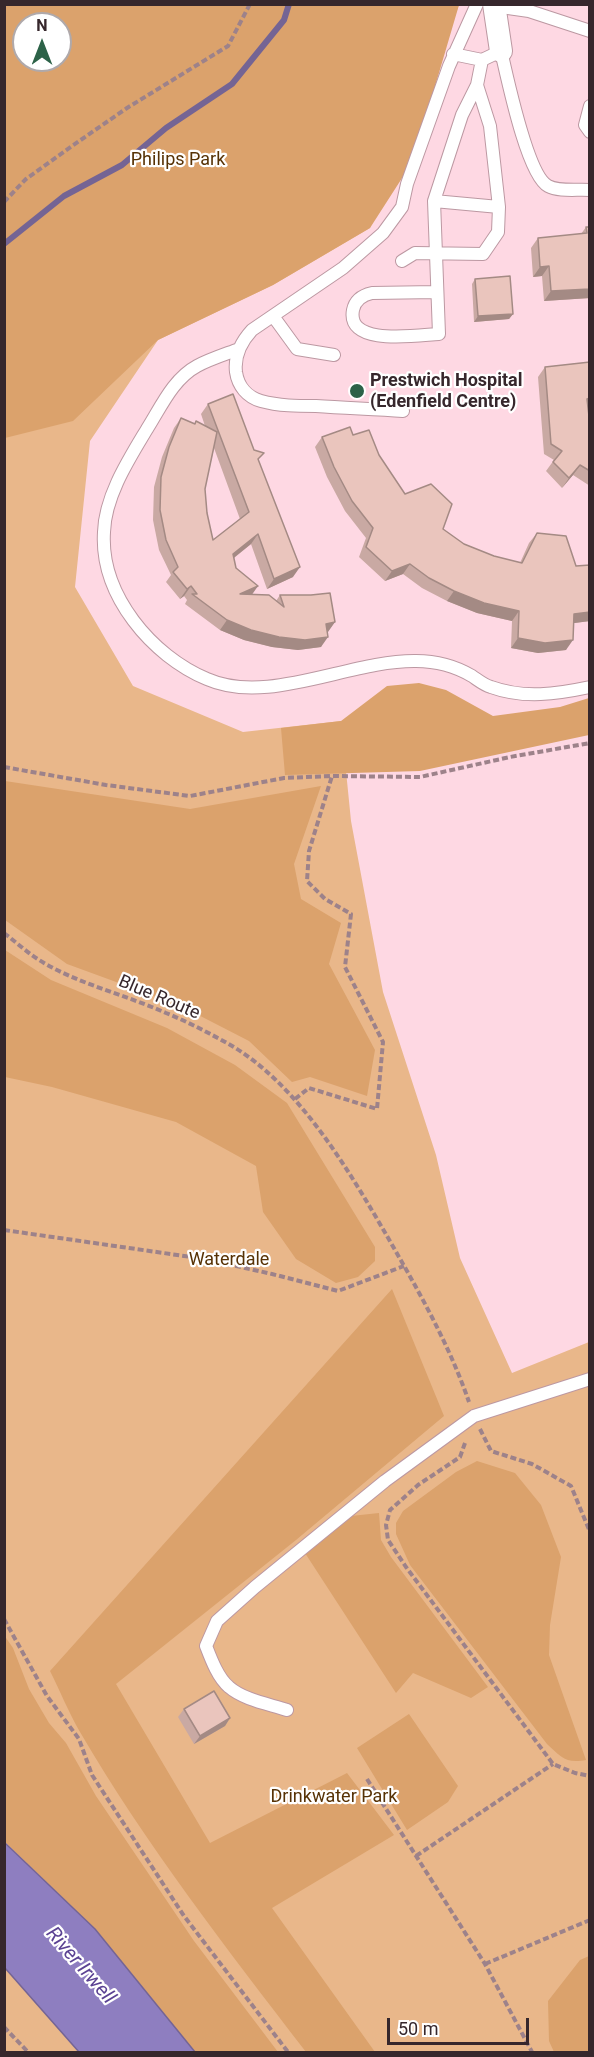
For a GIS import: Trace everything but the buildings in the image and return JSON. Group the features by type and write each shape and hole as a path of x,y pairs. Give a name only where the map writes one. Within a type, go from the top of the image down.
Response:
{"street":[{"path":"489,5 491,55"}],"lane":[{"path":"403,411 286,405 262,401 250,396 241,388 235,360 239,348 252,330 343,268 383,233 402,207 407,184 453,54 489,5 529,11 590,31"},
{"path":"453,54 491,55"},
{"path":"436,291 364,295 358,300 353,311 353,321 361,332 372,336 439,334 434,253 434,201 462,115 491,55"},
{"path":"491,55 540,178 547,185 556,188 590,190"},
{"path":"402,261 415,253 483,254 498,232 499,207 490,126 477,85"},
{"path":"590,106 585,125 590,132"},
{"path":"434,201 499,207"},
{"path":"273,316 297,349 334,355"},
{"path":"239,348 196,366 174,386 138,443 113,492 104,533 106,557 120,600 135,625 150,640 196,674 223,684 242,687 280,686 356,668 415,661 436,662 457,668 489,686 507,692 535,695 590,687"},
{"path":"287,1710 229,1687 212,1663 206,1646 217,1622 255,1587 385,1481 474,1416 590,1379"}],"path":[{"path":"4,202 26,179 72,146 127,108 228,46 250,4"},
{"path":"4,767 106,785 190,796 285,778 420,777 510,757 590,743"},
{"path":"295,1099 309,1088 376,1109 383,1042 345,967 351,914 325,899 307,881 309,851 332,776"},
{"name":"Blue Route","path":"4,933 44,963 102,989 166,1012 229,1044 274,1077 295,1099 355,1181 404,1265 446,1343 474,1416 491,1451 532,1464 571,1486 590,1532"},
{"path":"4,1230 205,1259 338,1291 404,1265"},
{"path":"474,1416 460,1457 418,1485 390,1510 386,1525 388,1540 553,1764 590,1776"},
{"path":"4,1619 47,1696 79,1739 92,1775 184,1916 288,2052"},
{"path":"416,1856 553,1764"},
{"path":"367,1779 485,1964 532,2052"},
{"path":"485,1964 590,1920"},
{"path":"4,2027 28,2052"}],"green space":[{"path":"4,5 459,5 370,228 273,285 158,340 90,441 75,587 133,686 243,732 341,721 351,821 383,992 436,1155 460,1258 512,1373 589,1342 589,2052 195,2052 95,1929 5,1842"},
{"name":"Philips Park","path":"4,5 459,5 413,161 370,228 273,285 158,340 73,421 5,438"},
{"path":"419,683 446,690 493,716 560,707 589,698 589,735 420,771 285,775 281,728 341,721 387,686"},
{"path":"5,781 190,809 321,786 294,864 301,899 341,923 329,964 375,1050 367,1096 310,1077 292,1082 249,1041 179,1005 67,964 5,920"},
{"path":"5,950 51,980 167,1028 235,1065 287,1103 375,1247 375,1261 358,1277 336,1283 296,1259 263,1212 256,1166 176,1122 52,1087 5,1077"},
{"name":"Drinkwater Park","path":"392,1289 444,1416 296,1540 116,1684 210,1843 347,1773 394,1835 272,1908 375,2052 306,2052 188,1896 132,1815 80,1732 50,1671"},
{"path":"477,1461 515,1473 541,1505 561,1557 550,1625 549,1655 586,1760 573,1761 564,1758 547,1744 410,1565 396,1534 396,1523 403,1511 456,1472"},
{"path":"379,1513 381,1540 391,1557 488,1687 471,1698 413,1673 396,1693 305,1553 351,1516"},
{"path":"4,1635 13,1648 29,1689 49,1723 66,1743 96,1796 194,1941 278,2052 195,2052 95,1929 5,1842"},
{"path":"409,1714 458,1786 448,1802 407,1830 357,1748"},
{"path":"589,1956 589,2052 554,2052 549,2041 548,2001 580,1960"},
{"path":"5,1968 79,2052 5,2052"}],"water":[{"name":"River Irwell","path":"4,1842 95,1929 195,2052 79,2052 5,1968"}],"waterway":[{"path":"4,244 64,196 122,165 166,128 232,84 284,20 289,4"}],"place":[{"name":"Prestwich Hospital (Edenfield Centre)","path":"357,391"}],"park label":[{"name":"Waterdale","path":"229,1260"}]}
